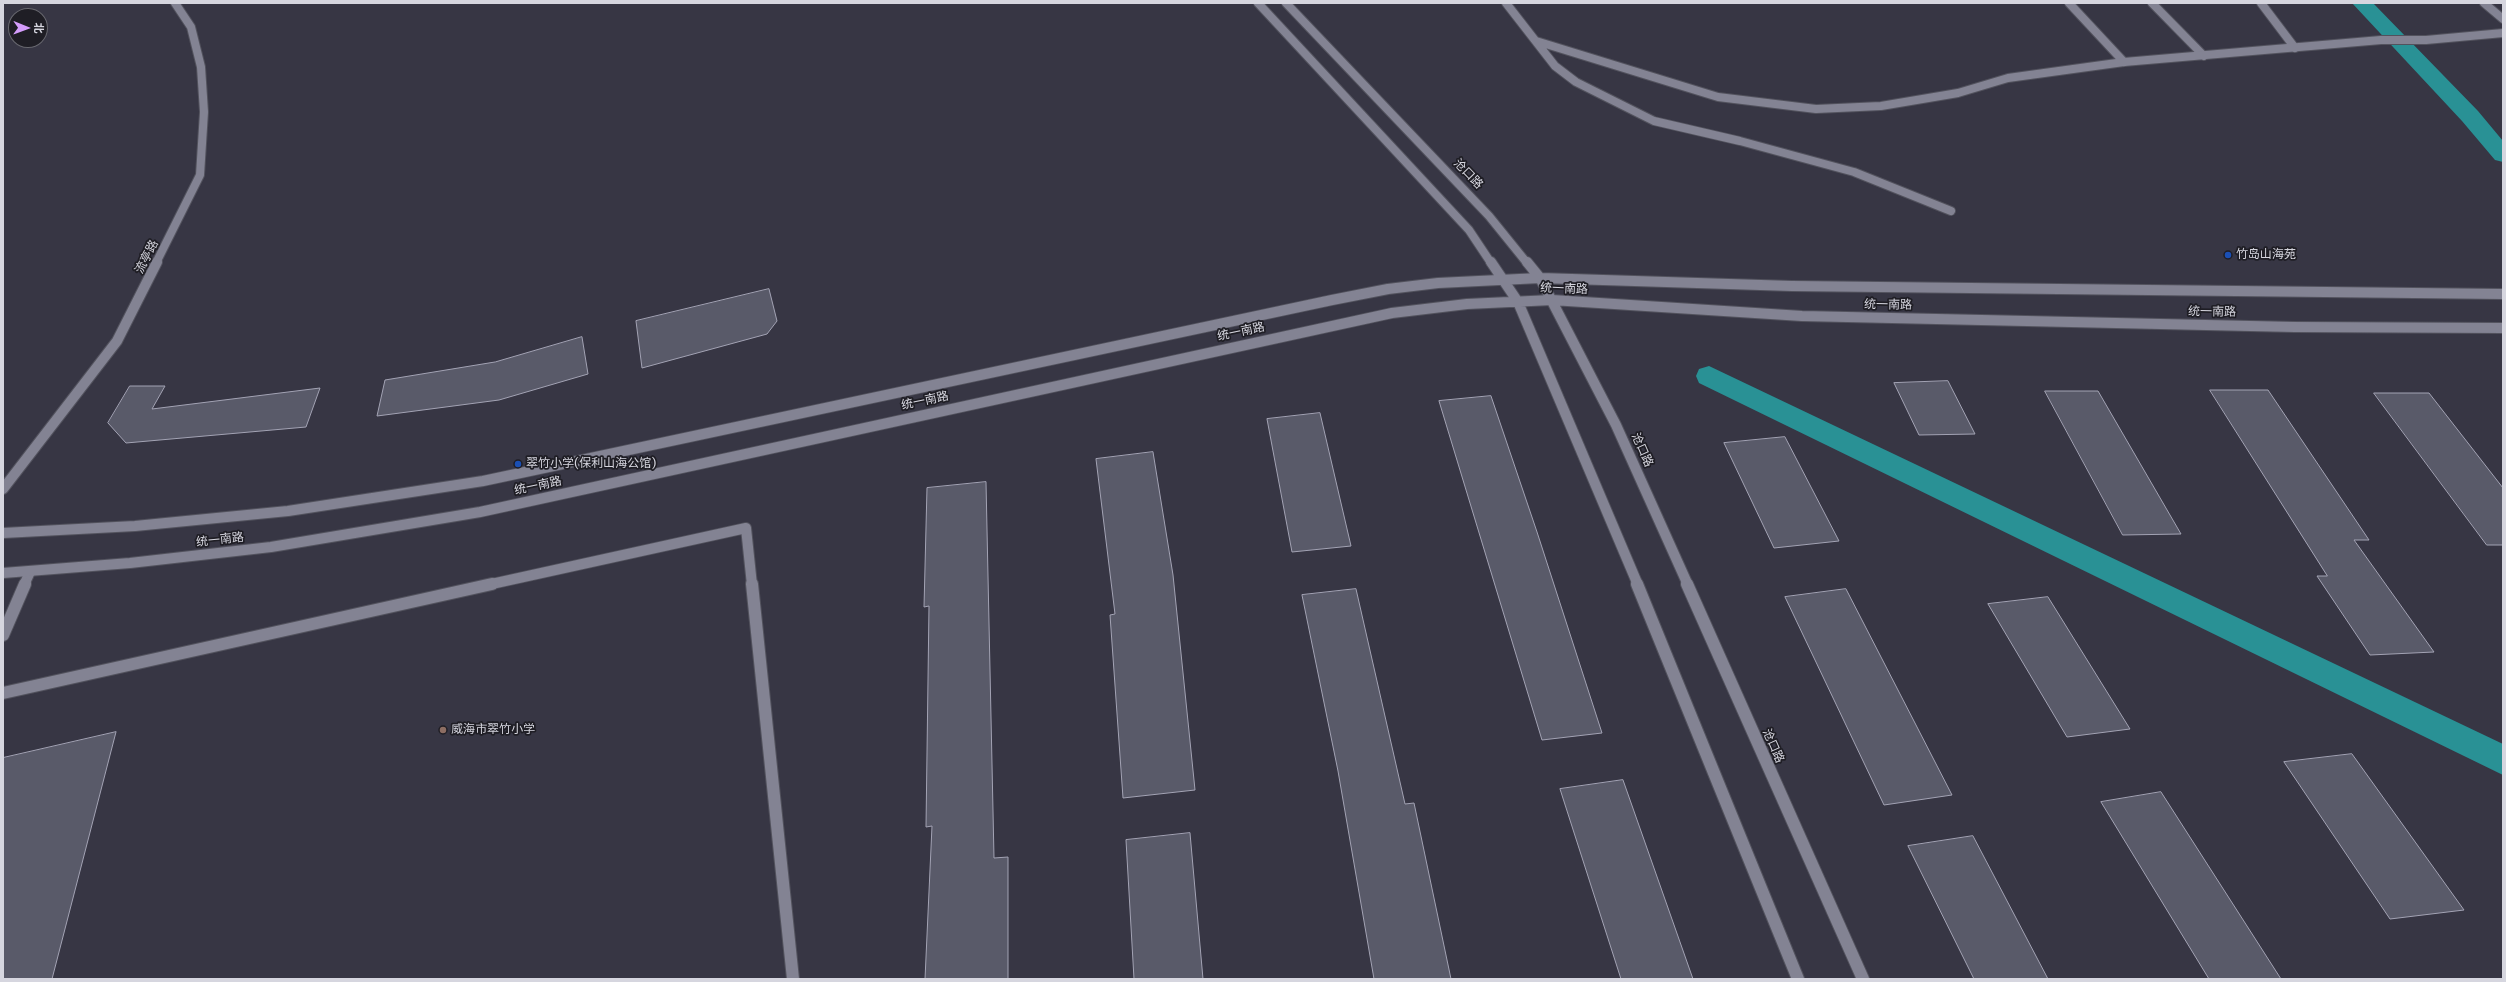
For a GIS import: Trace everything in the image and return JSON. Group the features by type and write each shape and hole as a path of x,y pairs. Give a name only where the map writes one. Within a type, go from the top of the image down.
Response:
{"street":[{"name":"流亭路","path":"3,489 117,341 200,175 204,112 201,68 191,27 175,3"},
{"path":"1258,3 1469,230 1504,278 1518,302 1587,461 1798,979"},
{"name":"沧口路","path":"1286,3 1490,216 1540,278 1616,425 1863,979"},
{"path":"1506,3 1555,66 1576,82 1654,122 1740,141 1854,172 1951,211"},
{"path":"2069,3 2124,62"},
{"path":"2152,3 2204,56"},
{"path":"2261,3 2295,48"},
{"path":"2484,3 2503,19"},
{"path":"1536,41 1718,97 1816,109 1881,106 1958,93 2008,78 2124,62 2381,40 2426,40 2503,33"},
{"name":"统一南路","path":"3,533 135,526 288,510 483,481 1332,300 1388,290 1504,278 1792,286 2503,294"},
{"name":"统一南路","path":"3,573 30,572 271,547 480,512 1392,313 1467,304 1552,300 1802,316 2287,326 2503,328"},
{"path":"3,693 746,528 793,979"},
{"path":"3,635 30,572"}],"building":[{"path":"769,289 777,321 767,334 642,368 636,321"},
{"path":"582,337 588,374 499,400 377,416 385,380 495,362"},
{"path":"1948,381 1975,434 1919,435 1894,383"},
{"path":"130,386 165,386 152,409 320,388 306,427 126,443 108,423"},
{"path":"2210,390 2268,390 2369,540 2354,540 2434,652 2370,655 2317,576 2327,576"},
{"path":"2045,391 2098,391 2181,534 2123,535"},
{"path":"2374,393 2429,393 2503,488 2503,545 2487,545"},
{"path":"1491,396 1602,733 1542,740 1439,401"},
{"path":"1320,413 1351,546 1292,552 1267,419"},
{"path":"1785,437 1839,541 1774,548 1724,443"},
{"path":"1153,452 1173,575 1195,790 1123,798 1110,615 1115,614 1096,459"},
{"path":"986,482 994,858 1008,857 1008,979 925,979 932,826 926,827 929,606 924,607 927,488"},
{"path":"1356,589 1405,804 1414,803 1451,979 1374,979 1338,771 1302,595"},
{"path":"1846,589 1952,795 1884,805 1785,597"},
{"path":"2048,597 2130,729 2067,737 1988,604"},
{"path":"116,732 52,979 3,979 3,758"},
{"path":"2352,754 2464,910 2390,919 2284,762"},
{"path":"1623,780 1693,979 1621,979 1560,789"},
{"path":"2161,792 2281,979 2209,979 2101,802"},
{"path":"1190,833 1203,979 1134,979 1126,840"},
{"path":"1973,836 2048,979 1974,979 1908,846"}],"waterway":[{"path":"2362,3 2470,116 2503,155"},
{"path":"1709,376 2503,760"}],"place":[{"name":"竹岛山海苑","path":"2228,255"},
{"name":"翠竹小学(保利山海公馆)","path":"518,464"},
{"name":"威海市翠竹小学","path":"443,730"}]}
